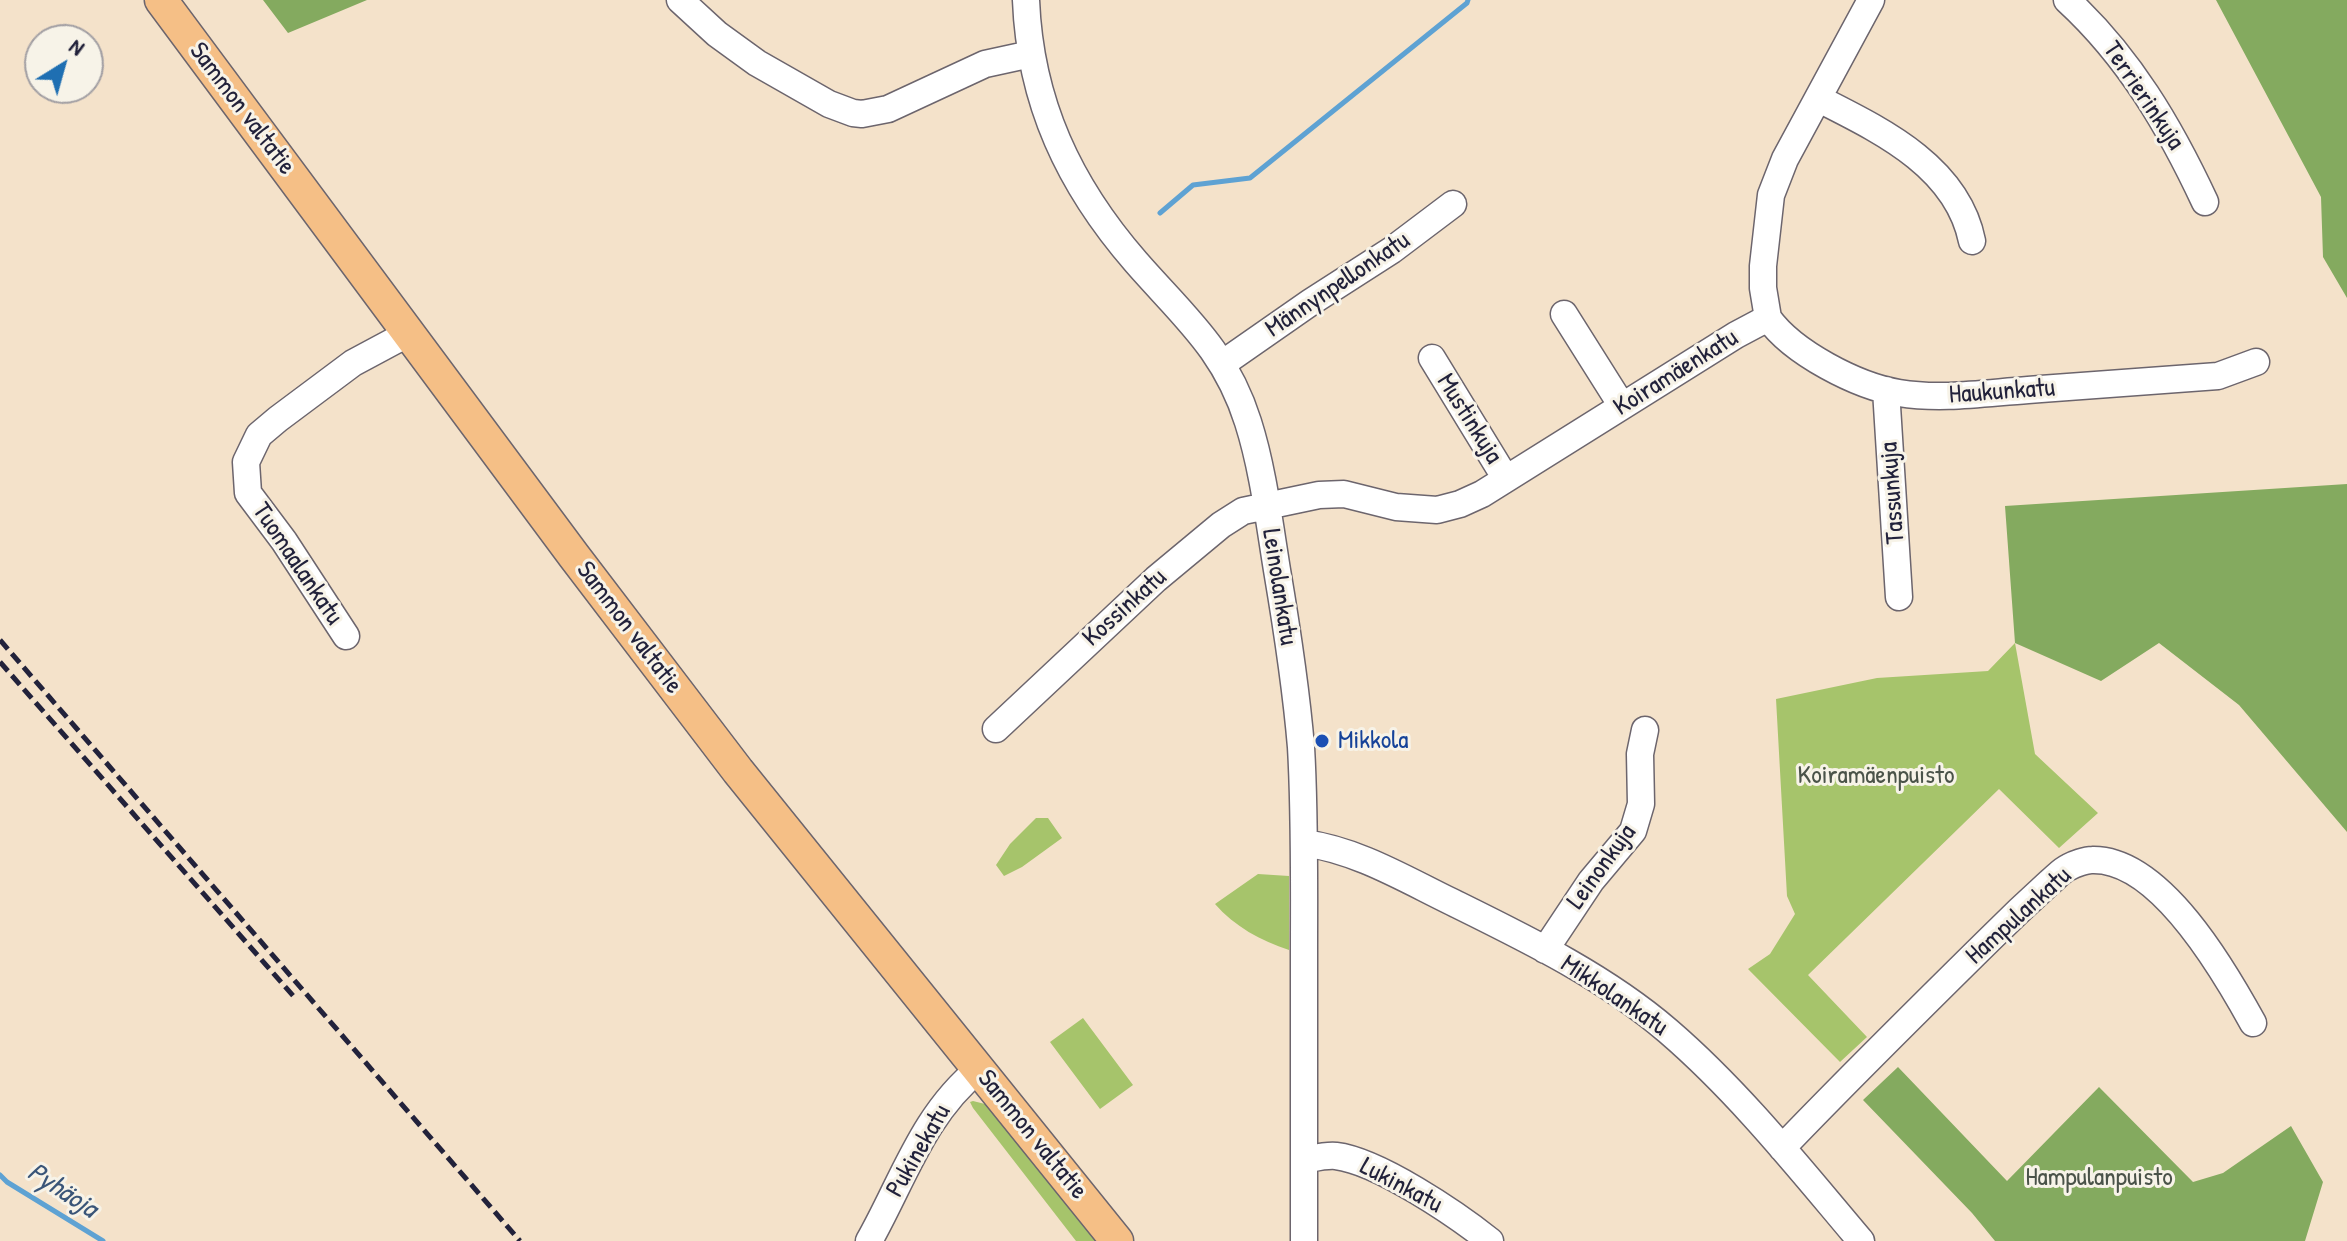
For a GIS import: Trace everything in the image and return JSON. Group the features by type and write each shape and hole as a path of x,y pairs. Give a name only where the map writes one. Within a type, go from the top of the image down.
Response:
{"main road":[{"name":"Sammon valtatie","path":"161,0 738,771 1117,1241"}],"street":[{"path":"680,0 717,34 757,63 829,104 853,113 888,109 985,64 1031,54"},
{"name":"Leinolankatu","path":"1026,0 1031,54 1047,116 1066,164 1087,198 1137,263 1201,332 1222,364 1248,422 1295,687 1301,747 1304,843 1304,1241"},
{"name":"Koiramäenkatu","path":"1265,505 1319,495 1344,494 1396,507 1437,510 1460,504 1768,318 1763,266 1771,195 1785,159 1871,0"},
{"name":"Terrierinkuja","path":"2067,0 2107,40 2150,98 2205,202"},
{"path":"1819,99 1921,159 1955,200 1969,226 1972,241"},
{"name":"Männynpellonkatu","path":"1222,364 1392,250 1453,204"},
{"path":"1564,314 1622,406"},
{"name":"Haukunkatu","path":"1768,318 1780,332 1849,376 1886,390 1935,396 2218,376 2256,362"},
{"name":"Tuomaalankatu","path":"346,636 284,541 248,493 246,462 259,435 278,419 353,363 409,333"},
{"name":"Mustinkuja","path":"1432,358 1506,479"},
{"name":"Tassunkuja","path":"1886,390 1899,597"},
{"name":"Kossinkatu","path":"996,729 1168,568 1221,525 1243,511 1265,505"},
{"name":"Leinonkuja","path":"1545,950 1591,881 1633,831 1641,804 1640,754 1645,730"},
{"name":"Mikkolankatu","path":"1304,843 1346,852 1423,887 1545,950 1610,988 1668,1031 1734,1095 1861,1241"},
{"name":"Hampulankatu","path":"1782,1148 1856,1070 2027,902 2068,867 2092,860 2118,866 2141,877 2170,904 2200,936 2221,965 2253,1023"},
{"name":"Pukinekatu","path":"869,1241 931,1121 962,1083 979,1069"},
{"name":"Lukinkatu","path":"1304,1160 1326,1156 1354,1160 1429,1199 1490,1241"}],"green space":[{"path":"263,0 367,0 288,33"},
{"path":"2216,0 2347,0 2347,298 2323,257 2321,197"},
{"path":"2347,484 2347,832 2239,705 2159,643 2101,681 2015,643 2005,506"},
{"name":"Koiramäenpuisto","path":"2015,643 2035,754 2098,813 2059,848 1999,789 1808,975 1867,1037 1840,1062 1748,969 1770,954 1795,914 1787,896 1776,699 1877,678 1988,671"},
{"path":"1036,818 1048,818 1062,838 1004,876 996,865 1010,844"},
{"path":"1258,874 1289,876 1289,950 1249,932 1215,904"},
{"path":"1083,1018 1133,1085 1100,1109 1050,1042"},
{"name":"Hampulanpuisto","path":"1898,1067 2007,1181 2099,1087 2193,1182 2223,1173 2291,1126 2323,1182 2305,1241 1995,1241 1863,1100"},
{"path":"970,1102 985,1104 994,1112 1096,1241 1076,1241 973,1108"}],"waterway":[{"path":"1160,213 1193,185 1250,178 1468,0"},
{"name":"Pyhäoja","path":"0,1175 103,1241"}],"railway":[{"path":"0,640 520,1241"},
{"path":"0,662 296,999"}],"place":[{"name":"Mikkola","path":"1322,741"}]}
